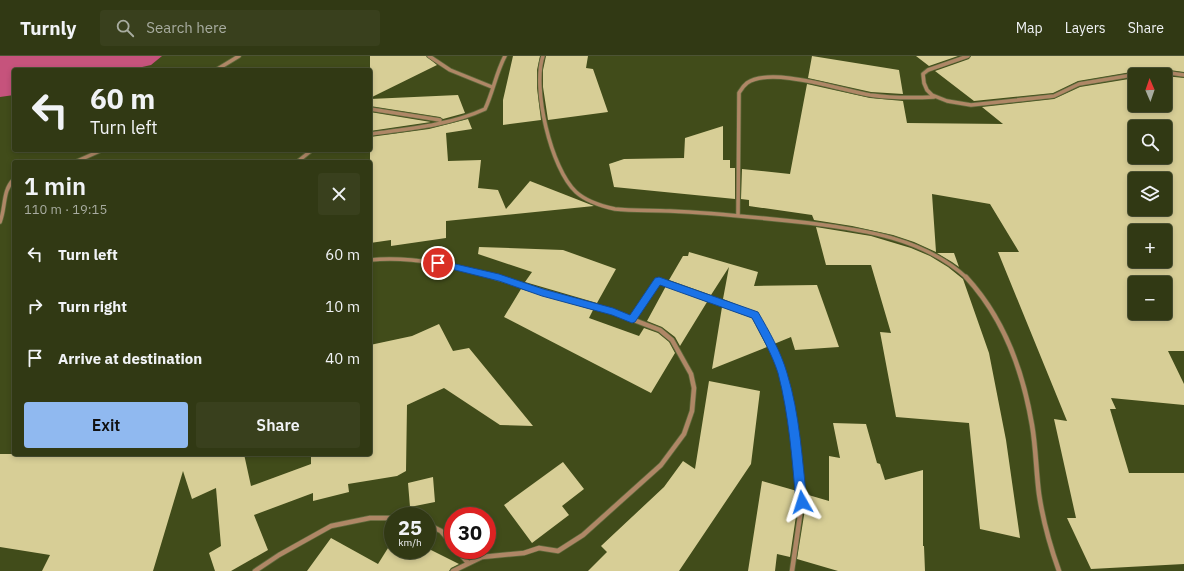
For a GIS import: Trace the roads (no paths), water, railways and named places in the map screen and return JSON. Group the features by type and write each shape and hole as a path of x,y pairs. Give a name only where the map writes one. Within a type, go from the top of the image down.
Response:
{"street":[{"path":"219,68 239,56"},
{"path":"429,56 450,70 492,87"},
{"path":"372,134 409,129 472,115 484,109 490,98 492,87 500,66 506,56"},
{"path":"543,56 540,62 538,85 551,151 565,180 585,199 607,208 738,215 874,233 909,242 937,256 966,278 986,299 999,321 1022,383 1030,416 1043,517 1052,552 1059,571"},
{"path":"934,97 923,81 923,74 928,70 968,56"},
{"path":"738,215 739,93 748,82 763,78 785,78 870,95 907,98 934,97 957,104 971,104 1054,96 1079,84 1156,71 1184,75"},
{"path":"372,109 442,121"},
{"path":"80,160 98,152"},
{"path":"300,160 310,152"},
{"path":"0,222 4,215 6,187 12,181"},
{"path":"372,260 391,258 414,259 460,267 613,312 660,330 672,340 688,368 694,388 692,411 684,434 661,465 583,536 558,551 539,548 524,552 482,557 454,571"},
{"path":"632,320 659,280 755,315 767,336 782,372 793,422 802,502 792,571"},
{"path":"255,571 279,555 331,526 370,518 384,518"},
{"path":"436,528 444,534"},
{"path":"465,559 468,563"}]}
